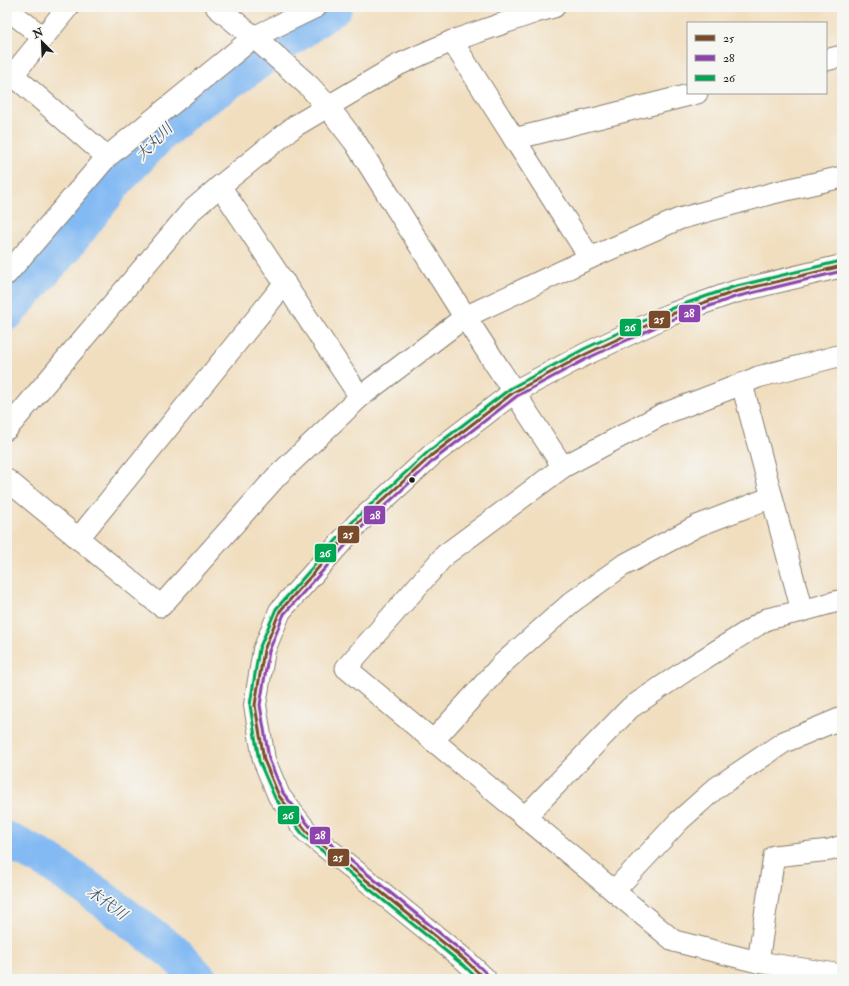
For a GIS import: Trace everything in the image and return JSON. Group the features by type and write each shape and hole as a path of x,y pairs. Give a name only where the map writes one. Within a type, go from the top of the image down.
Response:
{"street":[{"path":"68,7 10,79 107,157"},
{"path":"217,7 264,46 328,106 355,142 465,318 563,467"},
{"path":"7,274 107,157 264,46 316,7"},
{"path":"7,429 191,210 295,126 398,65 452,41 554,7"},
{"path":"7,9 43,37"},
{"path":"452,41 590,258"},
{"path":"827,60 842,56"},
{"path":"514,139 693,94"},
{"path":"7,480 161,606 277,476 360,397 465,318 590,258 679,219 773,193 842,177"},
{"path":"220,186 360,397"},
{"path":"485,979 466,961 307,832 279,796 264,760 255,705 264,650 280,611 358,523 432,455 514,392 586,354 669,315 734,292 842,266"},
{"path":"78,539 285,283"},
{"path":"842,355 758,377 660,415 563,467 445,555 346,668 674,941 758,962 842,975"},
{"path":"742,384 802,611"},
{"path":"433,741 502,664 572,602 622,566 697,526 772,497"},
{"path":"525,818 630,708 767,619 842,600"},
{"path":"614,891 679,821 716,788 784,742 842,718"},
{"path":"758,962 774,856 830,850 842,846"}],"waterway":[{"name":"大丸川","path":"7,312 66,245 118,178 159,135 190,107 224,85 334,7"},
{"name":"木代川","path":"7,840 48,861 100,897 174,953 199,979"}],"transit line":[{"name":"26","path":"478,979 463,965 304,836 275,798 259,761 250,705 259,649 276,609 355,519 429,451 511,388 584,349 667,310 733,287 841,261"},
{"name":"25","path":"485,979 466,961 307,832 279,796 264,760 255,705 264,650 280,611 358,523 432,455 514,392 586,354 669,315 734,292 842,266"},
{"name":"28","path":"488,975 469,957 311,828 283,793 269,759 260,705 269,651 284,614 362,527 435,459 517,396 588,358 671,320 735,297 842,271"}]}
